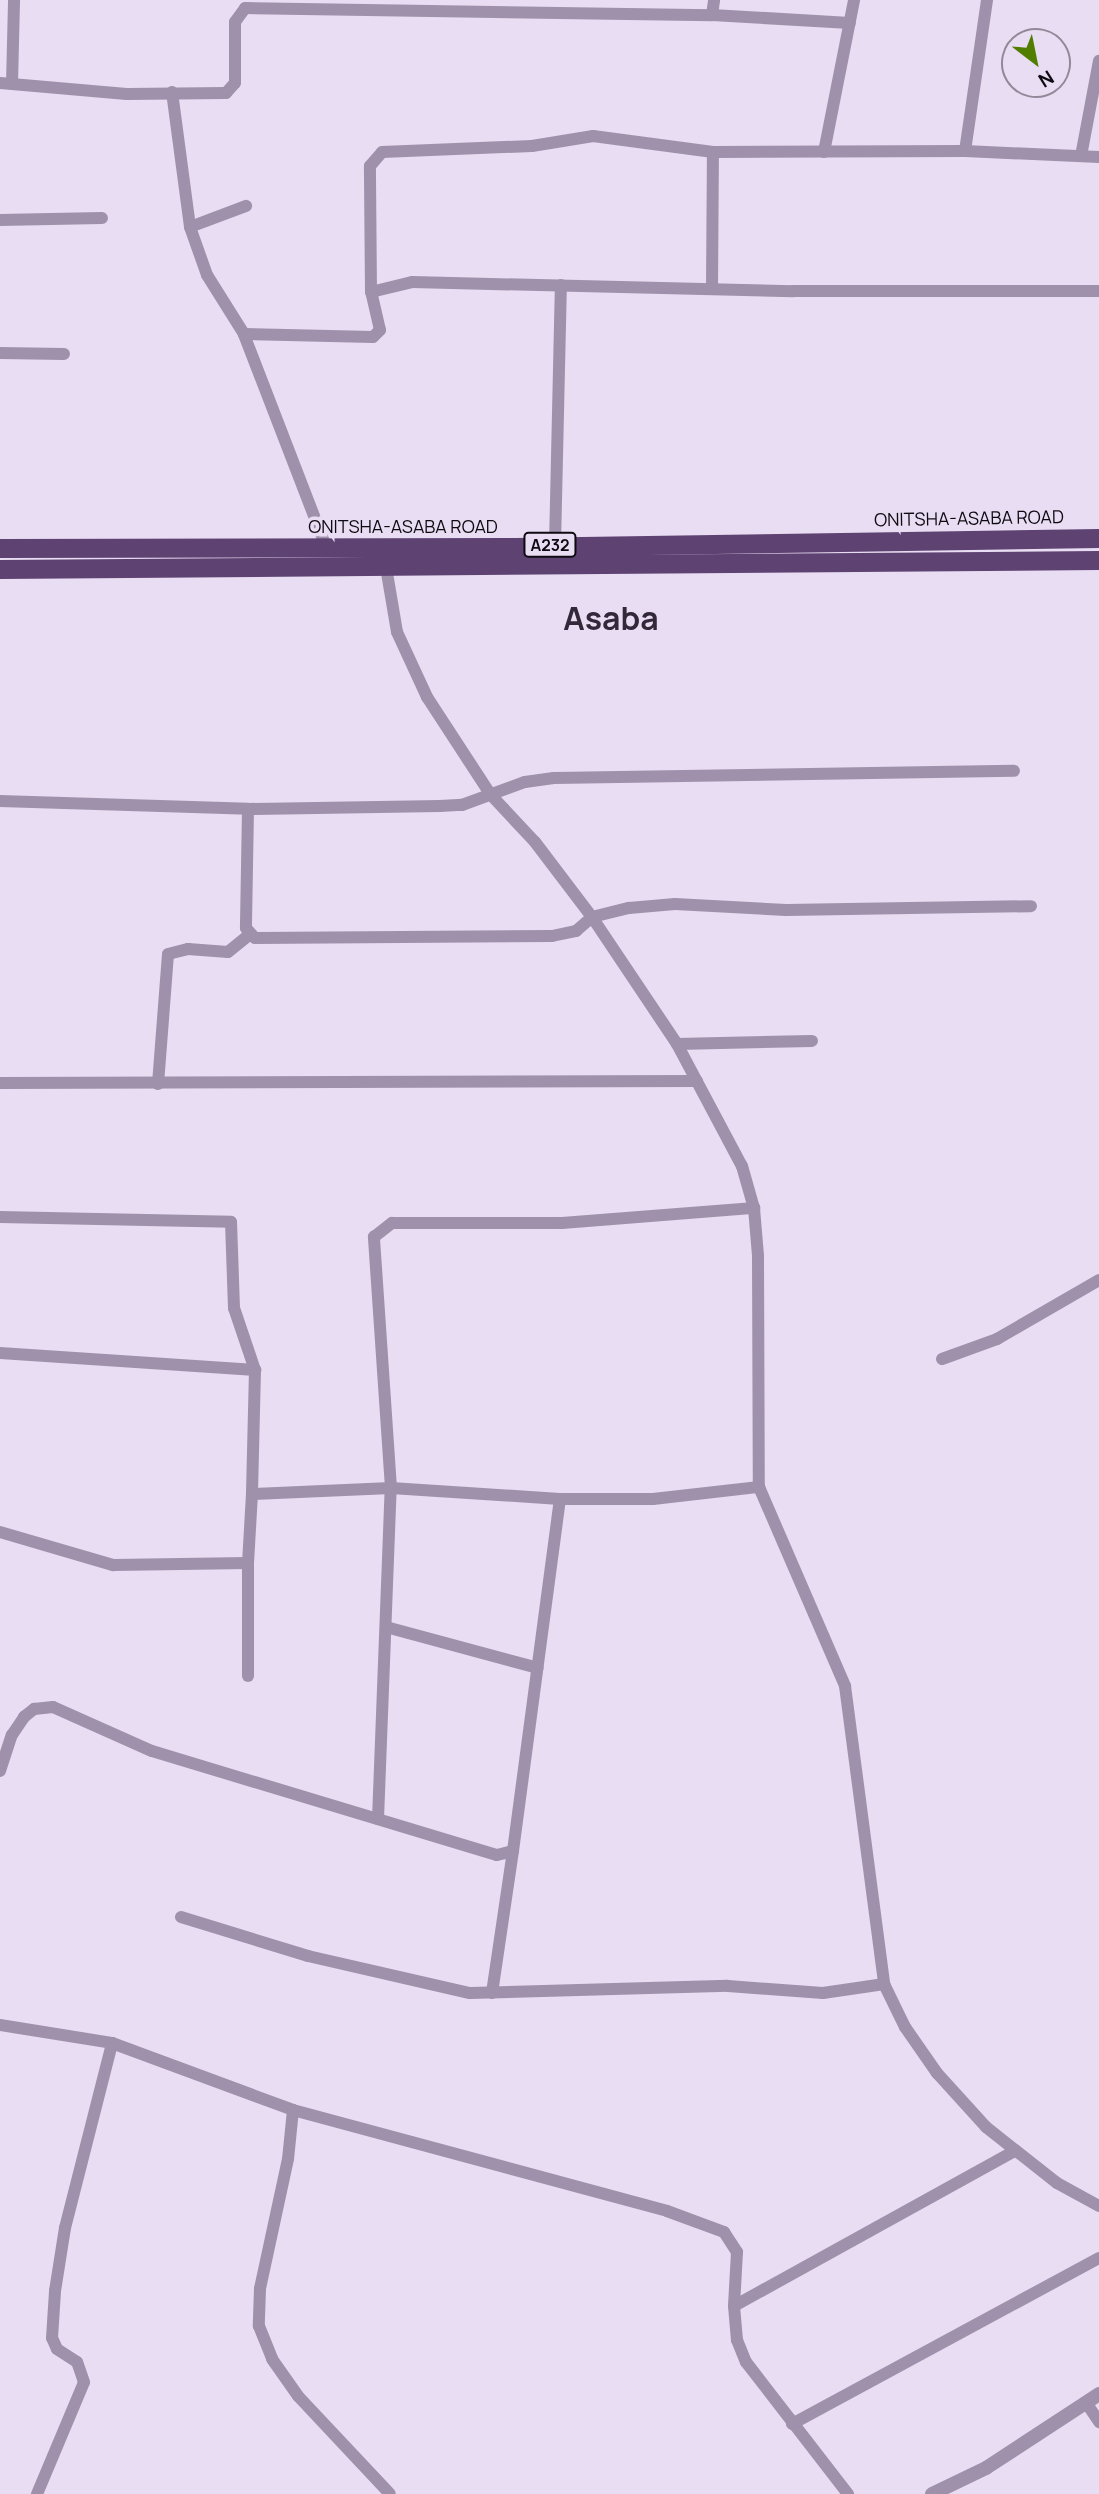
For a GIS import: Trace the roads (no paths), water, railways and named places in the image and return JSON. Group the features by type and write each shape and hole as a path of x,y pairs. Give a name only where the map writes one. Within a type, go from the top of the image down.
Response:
{"highway":[{"name":"ONITSHA-ASABA ROAD","path":"0,548 1099,538"},
{"path":"833,541 839,563"},
{"name":"A232","path":"0,569 1099,560"}],"street":[{"path":"14,0 6,84 127,94 212,94 232,90 235,22 245,8 712,15 850,23"},
{"path":"712,15 714,0"},
{"path":"824,152 854,0"},
{"path":"965,151 987,0"},
{"path":"1081,156 1099,61"},
{"path":"172,92 190,227 207,275 244,334 326,547"},
{"path":"244,334 373,337 380,330 371,292 370,166 382,152 532,146 593,136 713,152 965,151 1099,157"},
{"path":"712,288 713,152"},
{"path":"190,227 246,206"},
{"path":"0,220 102,218"},
{"path":"371,292 412,282 1099,291"},
{"path":"555,545 561,285"},
{"path":"0,353 64,354"},
{"path":"386,567 397,632 427,697 491,795 535,842 592,917 677,1044 742,1166 754,1209 760,1305 759,1487 845,1686 884,1984 905,2027 937,2073 1015,2151 1099,2206"},
{"path":"0,801 248,810 440,806 491,795 525,782 554,778 1014,771"},
{"path":"159,1084 168,954 188,949 228,953 249,935 248,810"},
{"path":"249,935 263,939 552,936 576,931 592,917 629,908 675,904 786,910 1031,906"},
{"path":"677,1044 812,1041"},
{"path":"0,1083 697,1081"},
{"path":"378,1819 391,1489 374,1237 380,1229 392,1223 562,1223 754,1209"},
{"path":"0,1217 228,1219 234,1228 234,1308 255,1370 248,1563 248,1676"},
{"path":"942,1359 997,1339 1099,1280"},
{"path":"0,1353 255,1370"},
{"path":"252,1494 391,1489 561,1499 653,1499 759,1487"},
{"path":"492,1993 513,1850 518,1834 561,1499"},
{"path":"0,1532 113,1565 248,1563"},
{"path":"386,1626 538,1668"},
{"path":"0,1771 12,1735 24,1717 34,1709 53,1707 152,1751 497,1855 513,1850"},
{"path":"181,1917 436,1988 492,1993 728,1986 823,1993 884,1984"},
{"path":"0,2025 112,2043 293,2110 667,2211 724,2232 737,2252 734,2306 737,2340 746,2362 848,2494"},
{"path":"37,2494 84,2382 77,2362 57,2349 51,2339 65,2228 112,2043"},
{"path":"293,2110 288,2159 260,2289 259,2326 272,2359 298,2396 390,2494"},
{"path":"734,2306 1015,2151"},
{"path":"792,2424 1099,2258"},
{"path":"932,2494 986,2468 1093,2399 1099,2422"}],"district":[{"name":"Asaba","path":"611,618"}]}
